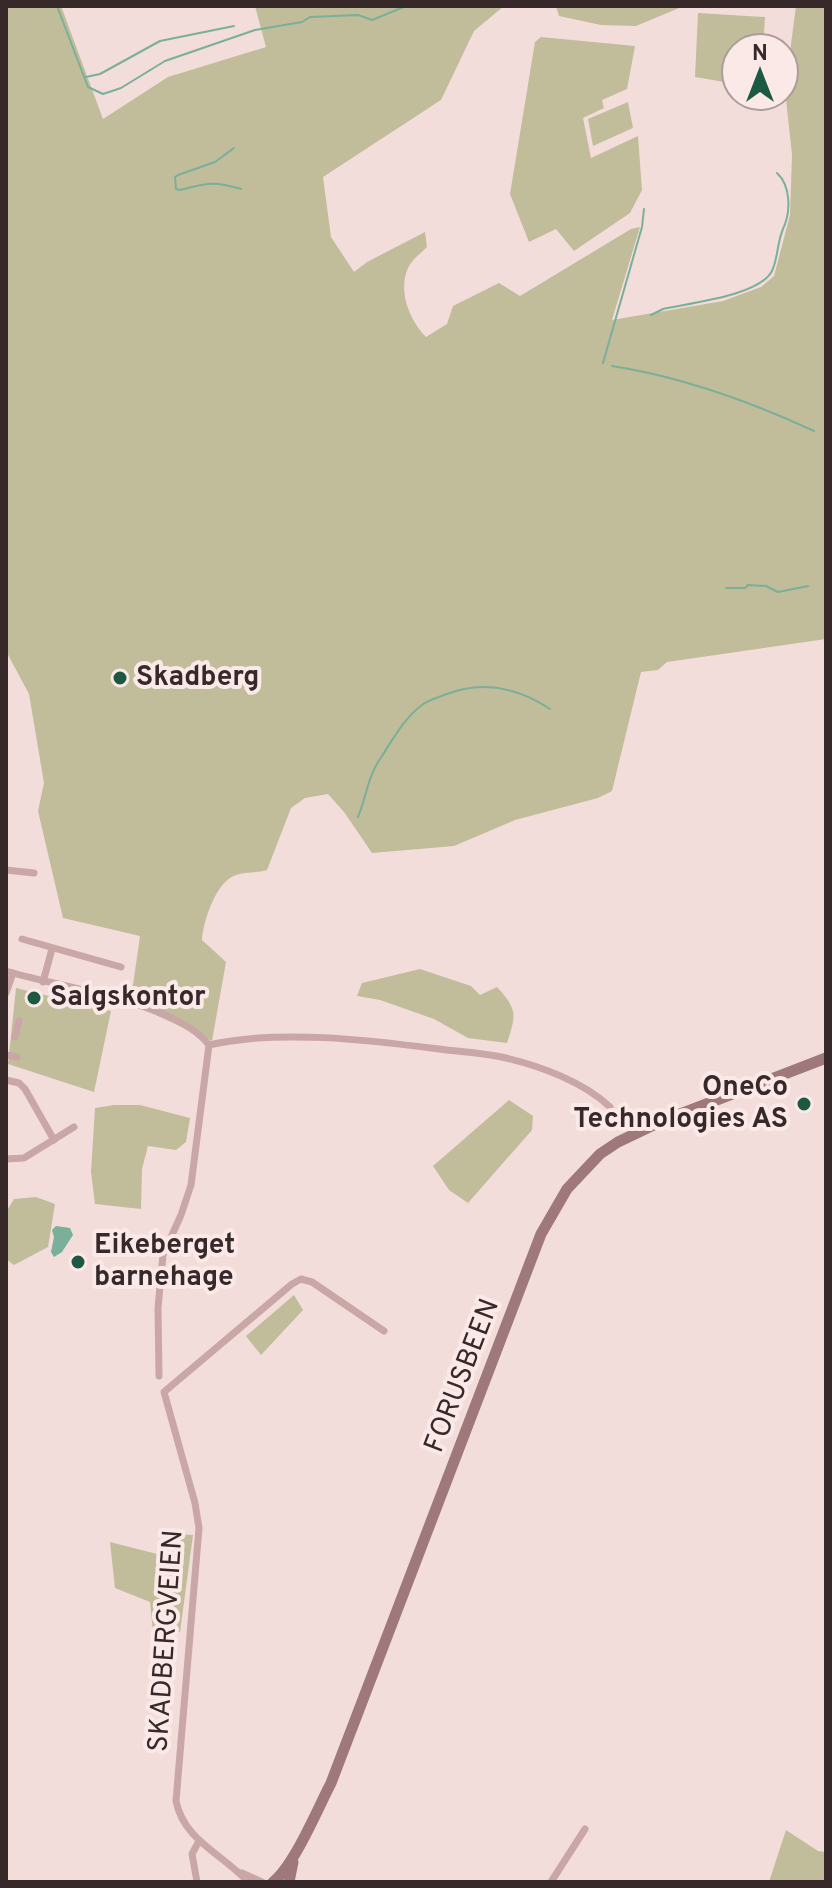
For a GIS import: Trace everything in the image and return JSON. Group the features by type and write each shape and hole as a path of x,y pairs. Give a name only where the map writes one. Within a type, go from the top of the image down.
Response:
{"main road":[{"name":"FORUSBEEN","path":"273,1882 294,1854 331,1783 541,1234 567,1189 600,1154 640,1130 826,1058"},
{"name":"FORUSBEEN","path":"289,1882 294,1854"}],"street":[{"path":"6,870 34,873"},
{"path":"22,939 121,967"},
{"path":"43,982 52,949"},
{"path":"6,993 9,972 76,988 135,1004 186,1025 209,1045 277,1038 328,1038 506,1059 597,1095 610,1107"},
{"path":"15,1037 19,1021"},
{"path":"159,1376 158,1308 163,1255 191,1185 209,1045"},
{"path":"6,1055 17,1057"},
{"path":"6,1080 19,1083 25,1089 54,1140"},
{"path":"6,1159 24,1158 74,1127"},
{"name":"SKADBERGVEIEN","path":"262,1882 240,1872 199,1841 183,1823 176,1801 199,1528 164,1392 301,1279 312,1282 384,1331"},
{"path":"551,1882 585,1829"},
{"path":"197,1882 192,1854 199,1841"},
{"name":"SKADBERGVEIEN","path":"240,1872 248,1882"}],"shaded area":[{"path":"6,6 61,6 103,119 168,77 266,47 255,6 504,6 474,31 441,100 323,177 331,237 354,272 425,232 427,247 409,266 404,284 410,313 426,337 447,324 453,306 499,283 520,296 631,229 640,227 612,320 723,301 761,287 774,276 790,215 792,155 787,112 800,112 800,32 793,32 796,6 826,6 826,639 667,662 658,670 641,672 612,791 598,798 515,820 454,846 372,853 328,794 305,798 291,808 267,870 229,879 217,893 208,913 202,940 226,962 212,1041 121,999 133,985 140,936 63,918 38,811 44,783 29,694 6,651"},
{"path":"556,6 684,6 636,26 601,25 559,16"},
{"path":"698,13 765,17 764,32 720,32 720,81 695,77"},
{"path":"541,37 635,46 627,89 602,100 604,108 583,118 591,158 638,136 642,190 630,213 574,251 556,229 529,242 510,194 535,42"},
{"path":"628,102 633,128 593,146 588,119"},
{"path":"420,969 471,986 480,995 497,987 512,1007 512,1026 507,1043 468,1038 434,1019 380,1000 357,996 362,983"},
{"path":"16,988 111,1011 94,1092 8,1064"},
{"path":"509,1100 533,1116 532,1130 468,1203 449,1190 433,1166"},
{"path":"140,1105 190,1118 186,1142 176,1150 148,1146 142,1169 141,1209 95,1204 91,1172 95,1108"},
{"path":"36,1197 55,1204 48,1247 14,1265 6,1259 6,1212 14,1199"},
{"path":"56,1226 70,1228 73,1235 62,1252 54,1257 51,1252 52,1230"},
{"path":"294,1295 303,1310 261,1355 246,1336"},
{"path":"175,1534 193,1535 180,1632 153,1632 150,1602 115,1588 110,1542 165,1556"},
{"path":"786,1830 818,1851 826,1852 826,1882 769,1882"}],"waterway":[{"path":"57,6 88,87 103,94 121,88 165,61 255,30 302,22 310,17 358,15 372,20 406,6"},
{"path":"86,77 100,74 160,41 234,26"},
{"path":"234,148 215,162 175,177 176,189 210,184 241,189"},
{"path":"651,315 663,309 739,292 765,280 774,266 788,207 785,185 777,173"},
{"path":"603,363 642,227 644,209"},
{"path":"612,366 715,391 814,431"},
{"path":"726,588 766,586 778,592 808,586"},
{"path":"358,817 376,766 404,723 427,702 458,690 486,687 525,695 550,709"}],"place":[{"name":"Skadberg","path":"120,678"},
{"name":"Salgskontor","path":"34,998"},
{"name":"OneCo Technologies AS","path":"804,1104"},
{"name":"Eikeberget barnehage","path":"78,1262"}]}
